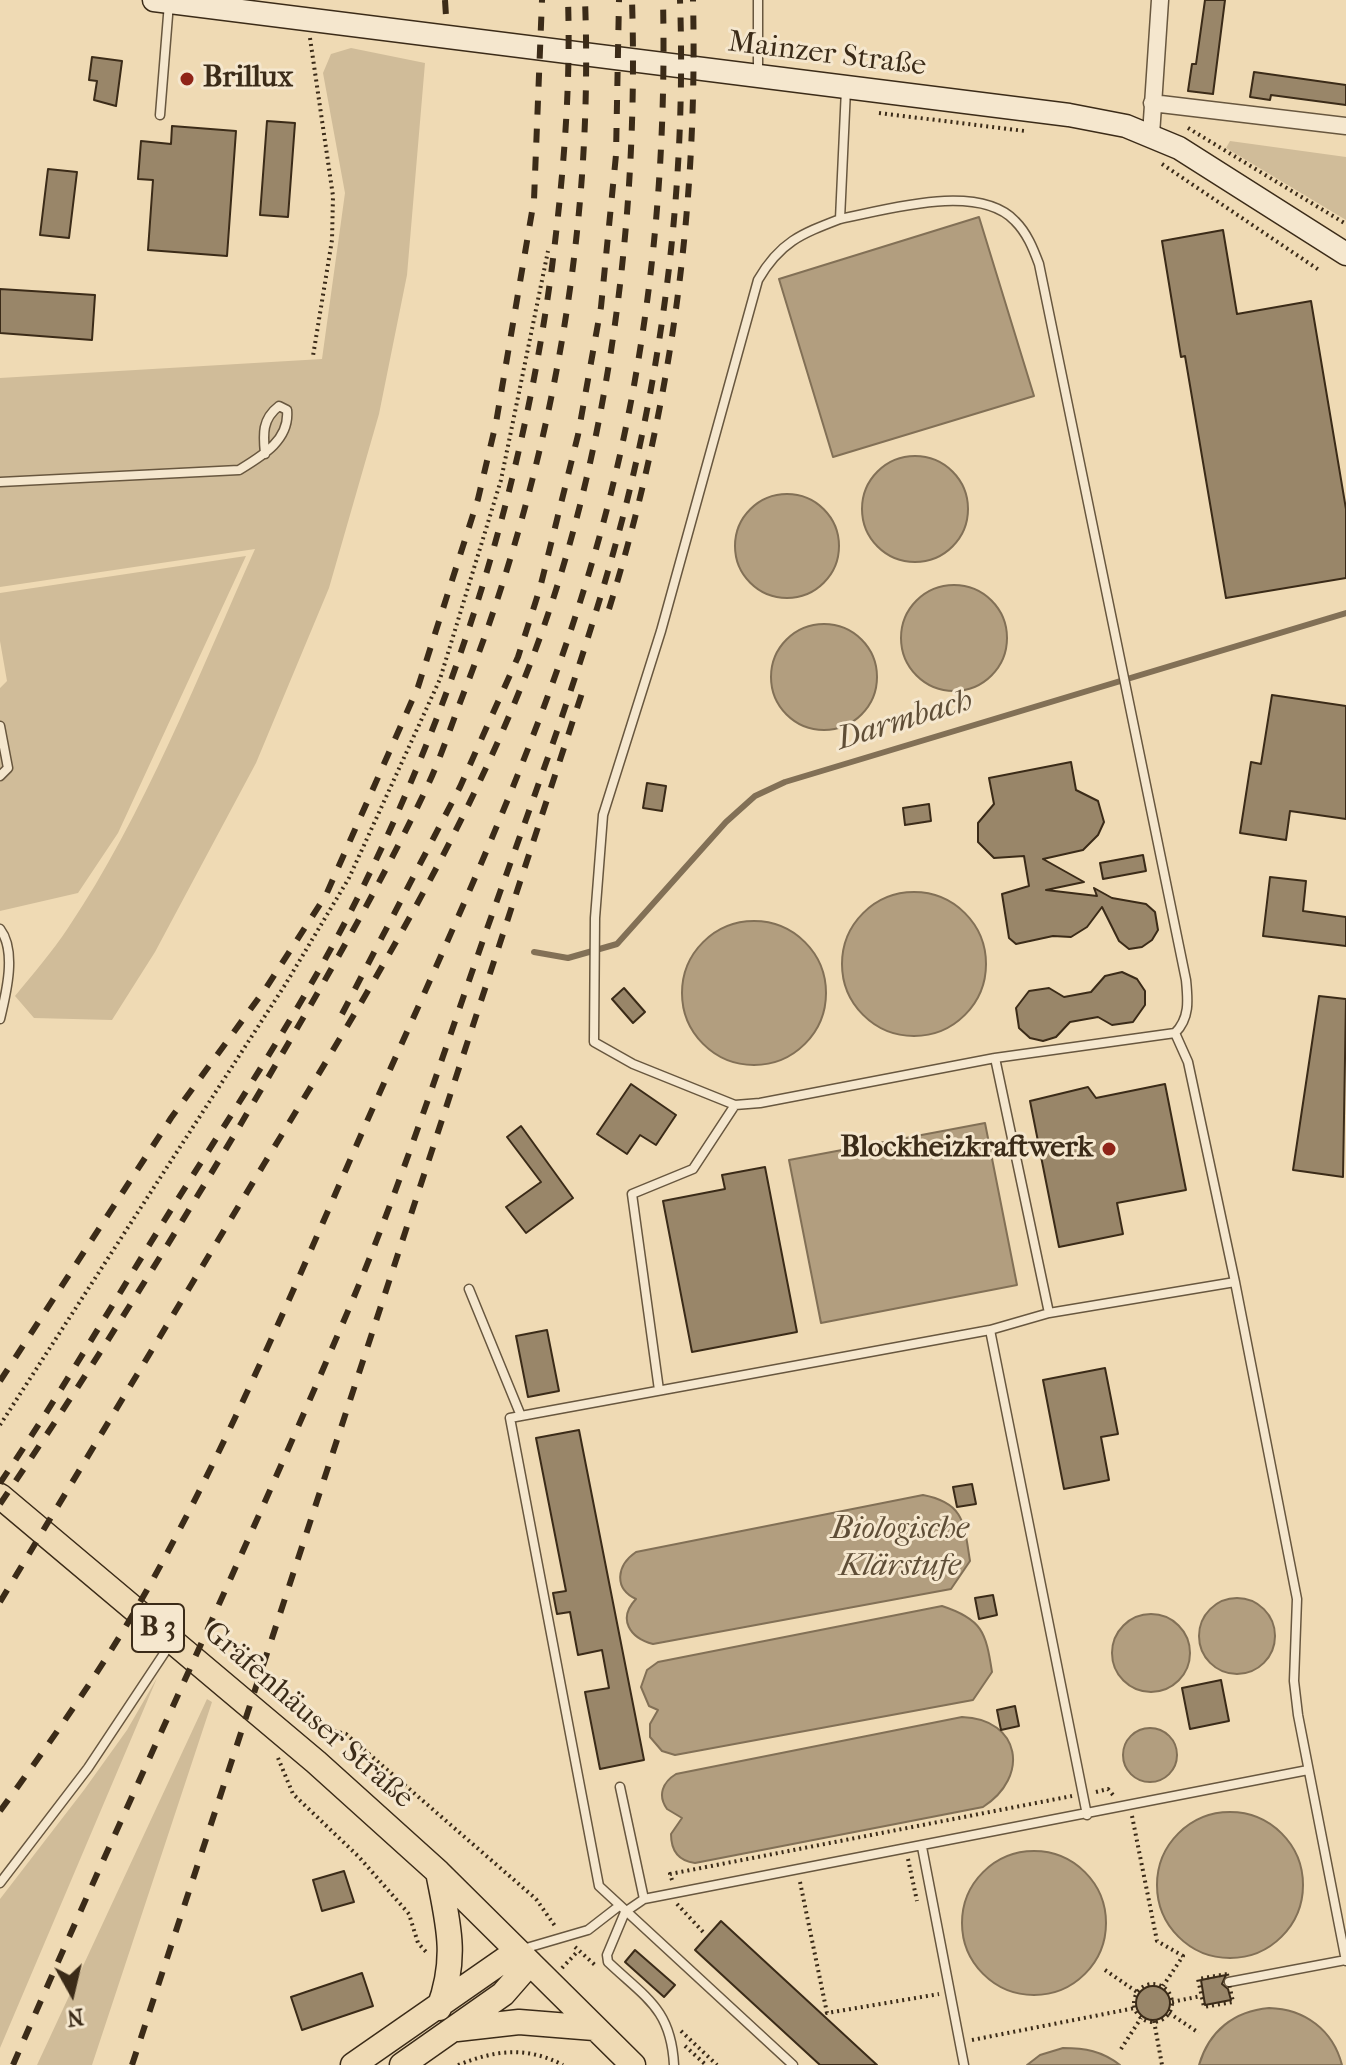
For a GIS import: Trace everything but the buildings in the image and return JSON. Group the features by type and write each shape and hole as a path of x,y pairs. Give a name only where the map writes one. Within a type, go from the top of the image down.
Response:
{"main road":[{"name":"Mainzer Straße","path":"162,1 290,12 1069,115 1151,135 1179,148 1346,254"},
{"name":"Gräfenhäuser Straße","path":"0,1496 273,1724 438,1872 633,2065"},
{"path":"438,1872 452,1957 443,2019"},
{"path":"407,2062 443,2019 523,1957"},
{"path":"353,2065 397,2035 443,2019 594,2028"}],"street":[{"path":"1151,135 1160,0"},
{"path":"1152,103 1346,126"}],"lane":[{"path":"758,0 758,76"},
{"path":"160,115 162,1"},
{"path":"840,219 846,87"},
{"path":"968,202 996,209 1013,219 1030,241 1039,264 1186,980 1188,1006 1182,1026 1175,1033 995,1058 760,1103 735,1105 633,1064 594,1042 595,918 603,815 661,631 752,298 776,251 809,231 840,219 920,203 968,202"},
{"path":"0,482 239,470 265,454 277,443 288,421 287,410 279,406 269,414 263,431 265,454"},
{"path":"0,726 8,768 0,776"},
{"path":"0,929 6,938 7,988 0,1019"},
{"path":"1175,1033 1188,1062 1297,1599 1294,1681 1308,1770 1346,1961 1229,1982"},
{"path":"995,1058 1049,1313"},
{"path":"659,1390 632,1194 693,1169 735,1105"},
{"path":"793,2065 599,1886 510,1418 990,1330 1049,1313 1235,1282"},
{"path":"469,1289 521,1416"},
{"path":"990,1330 1087,1815"},
{"path":"0,1883 88,1768 172,1640"},
{"path":"523,1957 575,1936 644,1899 1308,1770"},
{"path":"620,1787 644,1899"},
{"path":"922,1847 964,2065"},
{"path":"622,1909 609,1945 608,1962 659,2009 672,2035 674,2065"},
{"path":"397,2035 407,2062"}],"path":[{"path":"290,12 333,196 332,240 313,356"},
{"path":"869,108 885,115 915,120 1017,133 1030,131"},
{"path":"1191,128 1346,224"},
{"path":"1159,160 1319,270"},
{"path":"0,1425 285,985 349,878 440,679 501,480 548,251"},
{"path":"296,1718 346,1734 536,1899 553,1923"},
{"path":"276,1753 293,1794 359,1857 409,1914 418,1943 428,1955 437,1956"},
{"path":"1127,1807 1131,1813 1157,1941 1183,1956 1163,1986"},
{"path":"798,1870 827,2013 950,1992"},
{"path":"574,1955 579,1950"},
{"path":"1105,1970 1137,1992"},
{"path":"1227,1974 1233,2002 1204,2007 1201,1996 1198,1979 1227,1974"},
{"path":"1147,1984 1163,1986 1172,2002 1169,2013 1154,2021 1141,2018 1135,2008 1137,1992 1147,1984"},
{"path":"1172,2002 1201,1996"},
{"path":"960,2043 1135,2008"},
{"path":"659,2009 717,2065"},
{"path":"1169,2013 1199,2033"},
{"path":"1121,2049 1141,2018"},
{"path":"1154,2021 1162,2065"},
{"path":"458,2065 485,2054 518,2049 563,2065"}],"shaded area":[{"path":"351,48 425,63 407,275 379,414 329,588 256,763 155,952 112,1020 34,1018 15,996 68,928 121,839 169,743 255,549 0,587 0,378 322,359 345,193 323,73 331,54"},
{"path":"1230,141 1346,157 1346,220 1226,148"},
{"path":"246,556 118,833 78,893 0,911 0,688 7,681 0,641 0,593"},
{"path":"157,1678 0,2048 0,1899 127,1730"},
{"path":"207,1699 212,1702 92,2065 37,2065"}],"water":[{"path":"979,217 1034,396 833,457 779,279"},
{"path":"915,456 935,460 952,472 964,489 968,509 964,529 952,546 935,558 915,562 895,558 878,546 866,529 862,509 866,489 878,472 895,460"},
{"path":"787,494 807,498 824,509 835,526 839,546 835,566 824,583 807,594 787,598 767,594 750,583 739,566 735,546 739,526 750,509 767,498"},
{"path":"954,585 974,589 992,600 1003,618 1007,638 1003,658 992,676 974,687 954,691 934,687 916,676 905,658 901,638 905,618 916,600 934,589"},
{"path":"824,624 844,628 861,640 873,657 877,677 873,697 861,714 844,726 824,730 804,726 787,714 775,697 771,677 775,657 787,640 804,628"},
{"path":"914,892 941,898 965,913 980,937 986,964 980,991 965,1015 941,1030 914,1036 887,1030 863,1015 848,991 842,964 848,937 863,913 887,898"},
{"path":"754,921 782,927 805,942 820,965 826,993 820,1021 805,1044 782,1059 754,1065 726,1059 703,1044 688,1021 682,993 688,965 703,942 726,927"},
{"path":"985,1123 1017,1285 821,1323 789,1160"},
{"name":"Biologische Klärstufe","path":"923,1495 947,1503 964,1526 970,1561 951,1589 653,1644 638,1637 629,1627 627,1614 636,1599 624,1589 620,1576 625,1563 636,1552"},
{"path":"1245,1598 1258,1604 1269,1615 1275,1636 1273,1651 1258,1668 1245,1674 1229,1674 1216,1668 1201,1651 1199,1628 1205,1615 1222,1600"},
{"name":"Biologische Klärstufe","path":"942,1606 966,1616 984,1637 992,1672 973,1700 675,1755 662,1751 650,1737 650,1724 658,1710 649,1706 641,1687 647,1670 658,1662"},
{"path":"1151,1614 1166,1617 1178,1626 1187,1638 1190,1653 1187,1668 1178,1680 1166,1689 1151,1692 1136,1689 1124,1680 1115,1668 1112,1653 1115,1638 1124,1626 1136,1617"},
{"path":"962,1717 982,1720 997,1728 1007,1738 1012,1752 1013,1766 1008,1781 998,1795 983,1807 695,1863 684,1860 674,1850 671,1834 682,1818 667,1809 662,1794 665,1785 676,1774"},
{"path":"1150,1728 1169,1736 1177,1755 1169,1774 1150,1782 1131,1774 1123,1755 1131,1736"},
{"path":"1230,1812 1258,1817 1282,1833 1298,1857 1303,1885 1298,1913 1282,1937 1258,1953 1230,1958 1202,1953 1178,1937 1162,1913 1157,1885 1162,1857 1178,1833 1202,1817"},
{"path":"1034,1851 1061,1857 1085,1872 1100,1896 1106,1923 1100,1950 1085,1974 1061,1989 1034,1995 1007,1989 983,1974 968,1950 962,1923 968,1896 983,1872 1007,1857"},
{"path":"1269,2008 1294,2012 1316,2024 1332,2041 1342,2065 1199,2065 1209,2042 1225,2025 1245,2013"},
{"path":"1063,2048 1093,2051 1120,2065 1027,2065 1040,2055"}],"waterway":[{"name":"Darmbach","path":"534,952 568,958 617,944 726,822 755,796 785,782 1346,613"}],"railway":[{"path":"445,0 446,16"},
{"path":"0,1381 171,1118 266,988 326,895 418,687 478,499 496,423 534,200 542,0"},
{"path":"0,1483 315,977 360,893 427,742 482,588 524,429 552,267 563,167 568,0"},
{"path":"0,1504 152,1270 239,1127 383,874 443,750 496,605 521,521 543,436 560,350 582,175 586,88 585,0"},
{"path":"342,1014 460,787 518,657 540,588 578,435 601,307 616,155 619,0"},
{"path":"0,1602 410,918 475,790 532,659 559,581 581,501 614,334 630,166 632,0"},
{"path":"0,1811 113,1647 147,1590 206,1477 287,1303 493,836 551,687 600,535 617,469 642,337 662,135 663,0"},
{"path":"13,2065 259,1516 382,1228 582,656 627,501 663,315 680,126 680,0"},
{"path":"609,609 649,459 676,308 691,155 693,0"},
{"path":"132,2065 582,693"}],"place":[{"name":"Brillux","path":"187,79"},
{"name":"Blockheizkraftwerk","path":"1109,1149"}]}
